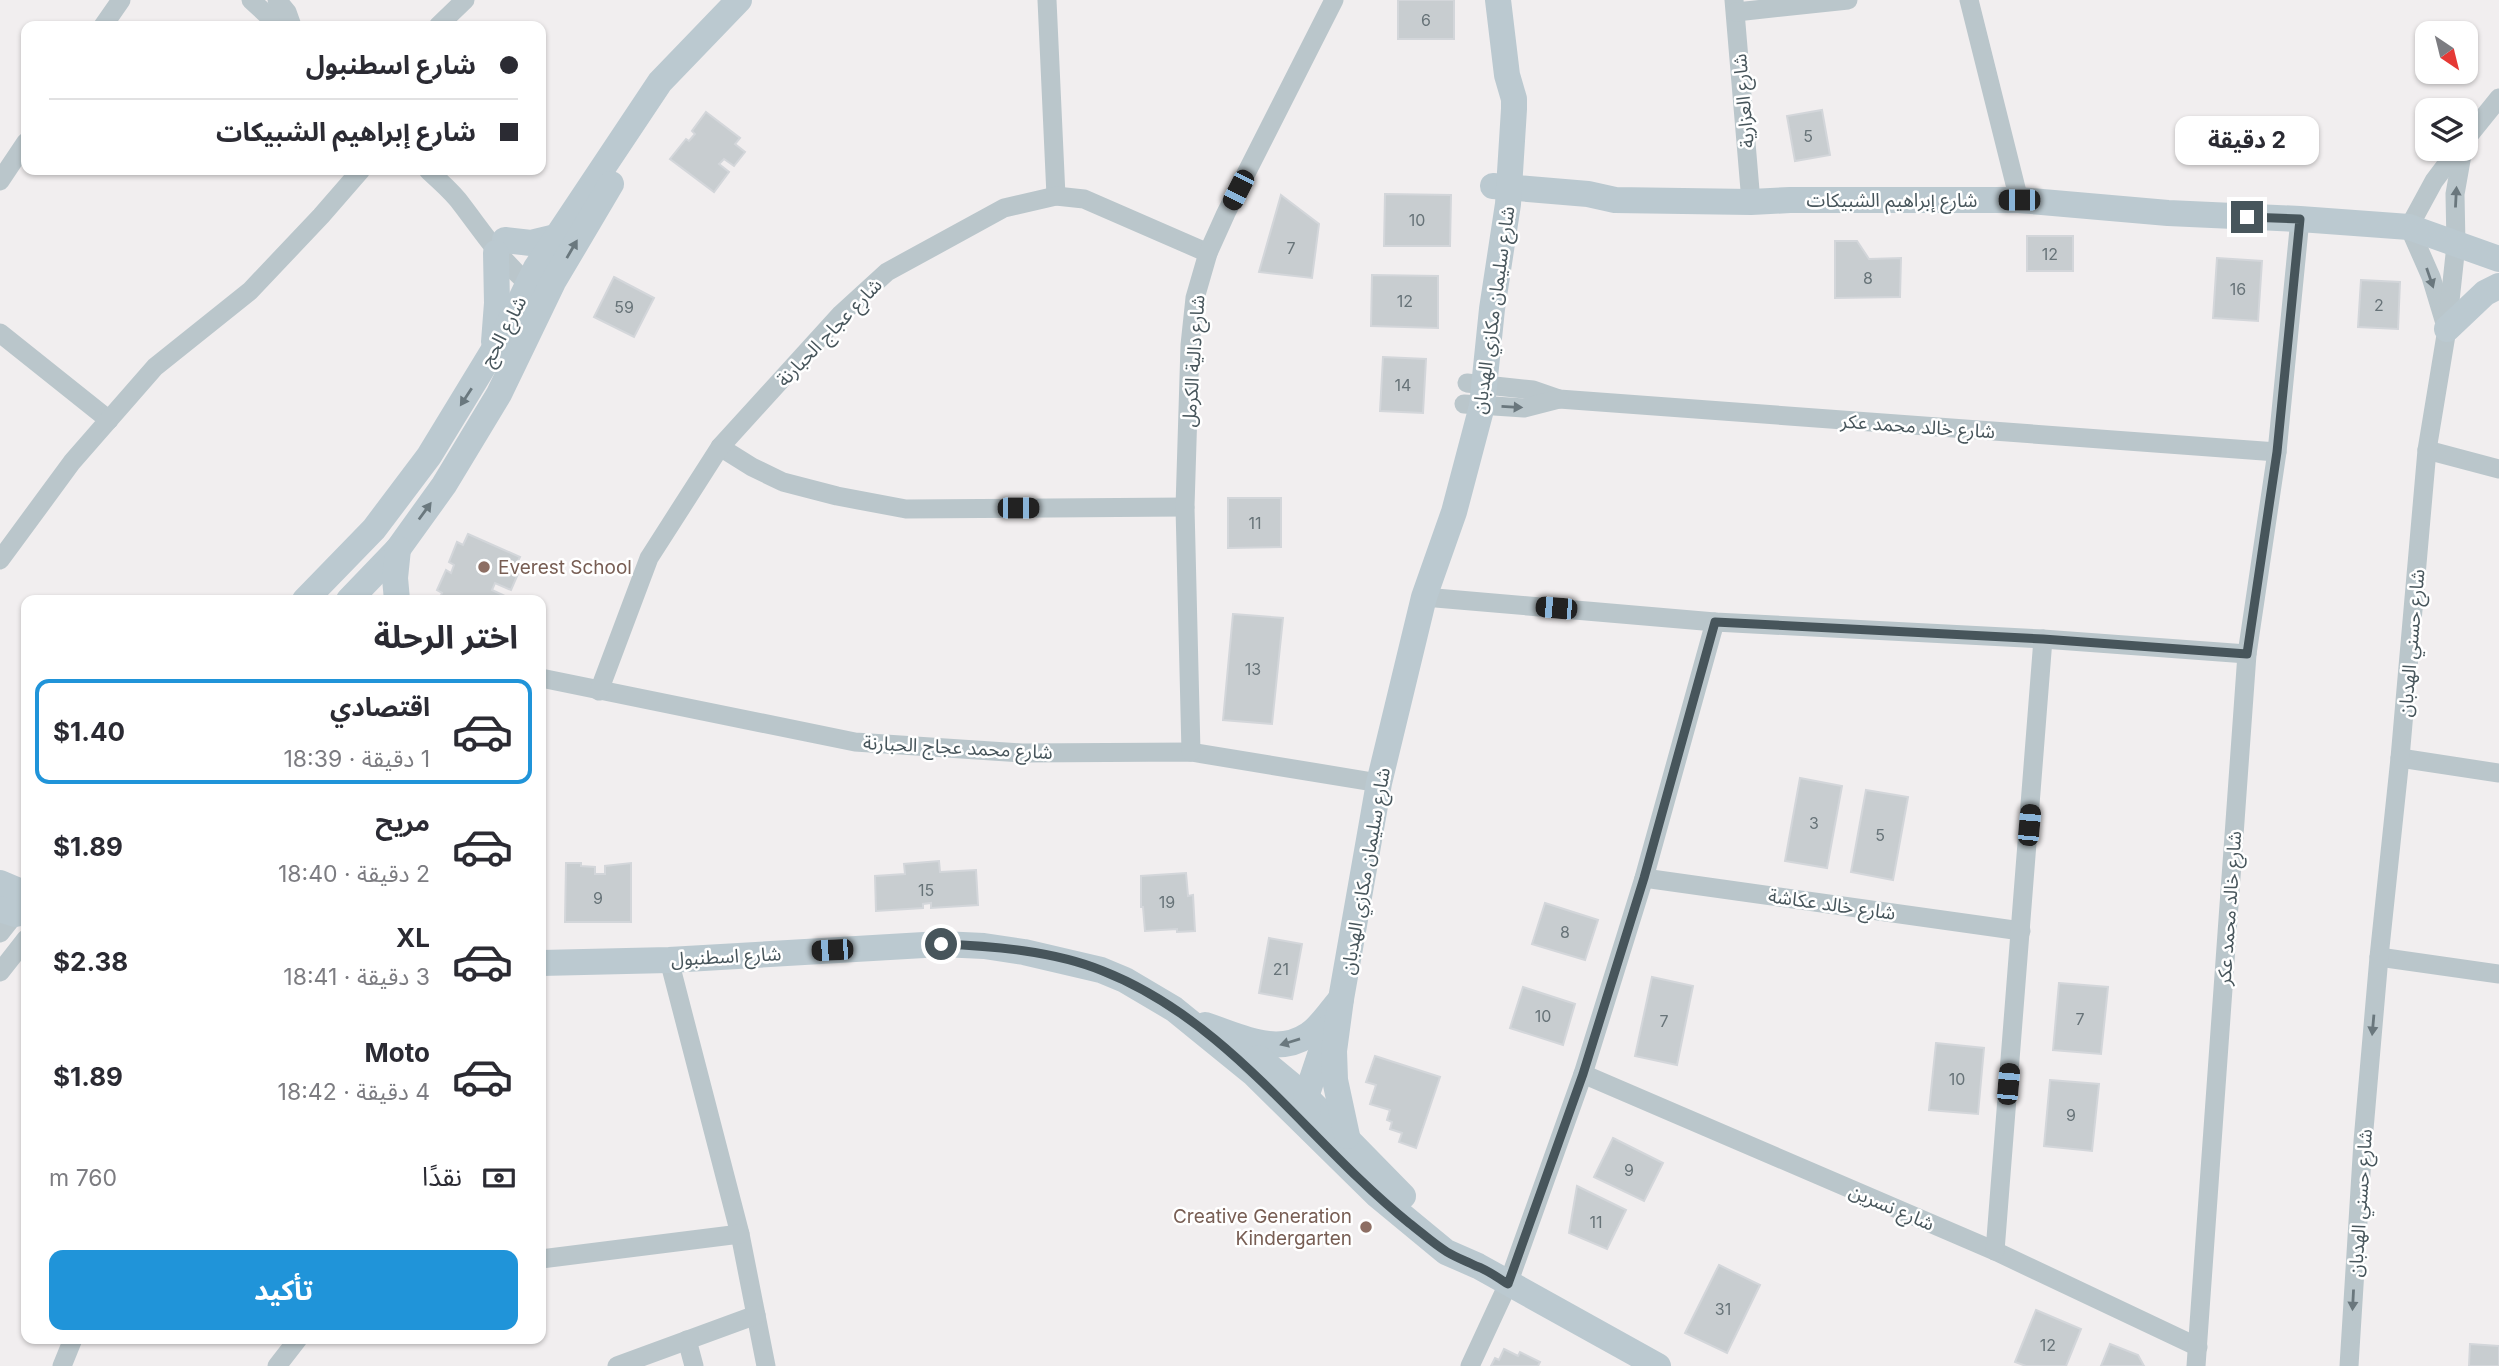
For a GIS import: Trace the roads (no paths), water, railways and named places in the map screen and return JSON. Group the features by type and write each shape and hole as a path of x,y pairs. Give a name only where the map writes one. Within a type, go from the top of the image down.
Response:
{"street":[{"path":"106,21 121,0"},
{"path":"251,0 274,21"},
{"path":"277,0 290,21"},
{"path":"443,21 466,0"},
{"name":"شارع الحج","path":"354,595 398,549 444,485 499,394 556,237 660,82 739,0"},
{"path":"1047,0 1056,196"},
{"name":"شارع دالية الكرمل","path":"1191,752 1185,507 1190,345 1195,298 1208,253 1226,213 1335,0"},
{"name":"شارع سليمان مكازي الهدبان","path":"1346,1136 1335,1080 1334,1051 1341,999 1380,783 1424,597 1443,540 1443,511 1474,394 1500,195 1496,108 1499,91 1507,75 1498,0"},
{"path":"1735,6 1849,0"},
{"path":"1969,0 2019,200"},
{"name":"شارع العزارية","path":"1735,6 1751,202"},
{"name":"شارع الحج","path":"315,595 402,493 429,456 507,328 610,185 676,82 689,54"},
{"path":"2478,124 2499,98"},
{"path":"0,181 21,150"},
{"path":"2409,227 2434,181 2450,161"},
{"name":"شارع حسني الهدبان","path":"2349,1366 2363,1141 2379,957 2400,758 2427,450 2447,329 2456,245 2455,194 2459,161"},
{"path":"0,560 72,462 155,367 269,273 356,175"},
{"path":"433,175 540,283"},
{"name":"شارع إبراهيم الشبيكات","path":"1500,195 1588,194 1615,200 1751,202 2019,200 2168,213 2409,227 2499,260"},
{"name":"شارع عجاج الحبارنة","path":"599,691 649,558 720,447 841,314 887,272 1004,208 1056,196 1084,199 1208,253"},
{"name":"شارع خالد محمد عكر","path":"2197,1357 2247,654 2277,452 2300,219"},
{"name":"شارع حسني الهدبان","path":"2409,227 2431,277 2447,329"},
{"path":"501,246 556,237"},
{"path":"492,353 501,246"},
{"path":"2447,329 2485,293 2499,286"},
{"path":"0,333 109,420"},
{"name":"شارع خالد محمد عكر","path":"1474,394 1524,408 1559,399 2277,452"},
{"path":"720,447 783,482 906,509 1185,507"},
{"path":"2427,450 2499,469"},
{"path":"397,595 398,549"},
{"path":"1424,597 1715,622 2043,639 2247,654"},
{"path":"1470,1366 1508,1284 1583,1074 1644,878 1715,622"},
{"path":"1995,1251 2043,639"},
{"name":"شارع محمد عجاج الحبارنة","path":"546,679 855,742 1022,753 1191,752 1380,783"},
{"path":"2400,758 2499,773"},
{"name":"شارع خالد عكاشة","path":"1644,878 2021,931"},
{"path":"0,883 16,911"},
{"name":"شارع اسطنبول","path":"546,963 669,960 941,944 1024,951 1101,970 1125,981 1264,1062 1306,1097 1390,1183 1455,1240 1478,1266"},
{"path":"0,972 21,945"},
{"path":"2379,957 2499,974"},
{"path":"669,960 740,1234 766,1366"},
{"path":"1189,1020 1270,1046 1287,1044 1309,1035 1341,999"},
{"name":"شارع سليمان مكازي الهدبان","path":"1306,1097 1322,1045 1341,999"},
{"name":"شارع اسطنبول","path":"1189,1020 1254,1074 1377,1195 1446,1252 1478,1266 1658,1366"},
{"name":"شارع نسرين","path":"1583,1074 1995,1251 2197,1357"},
{"path":"1306,1097 1315,1133"},
{"path":"546,1258 740,1234"},
{"path":"623,1365 755,1315"},
{"path":"687,1340 694,1366"},
{"path":"62,1366 71,1344"},
{"path":"277,1366 294,1344"}],"place":[{"name":"Everest School","path":"484,567"},
{"name":"Creative Generation Kindergarten","path":"1366,1227"}]}
